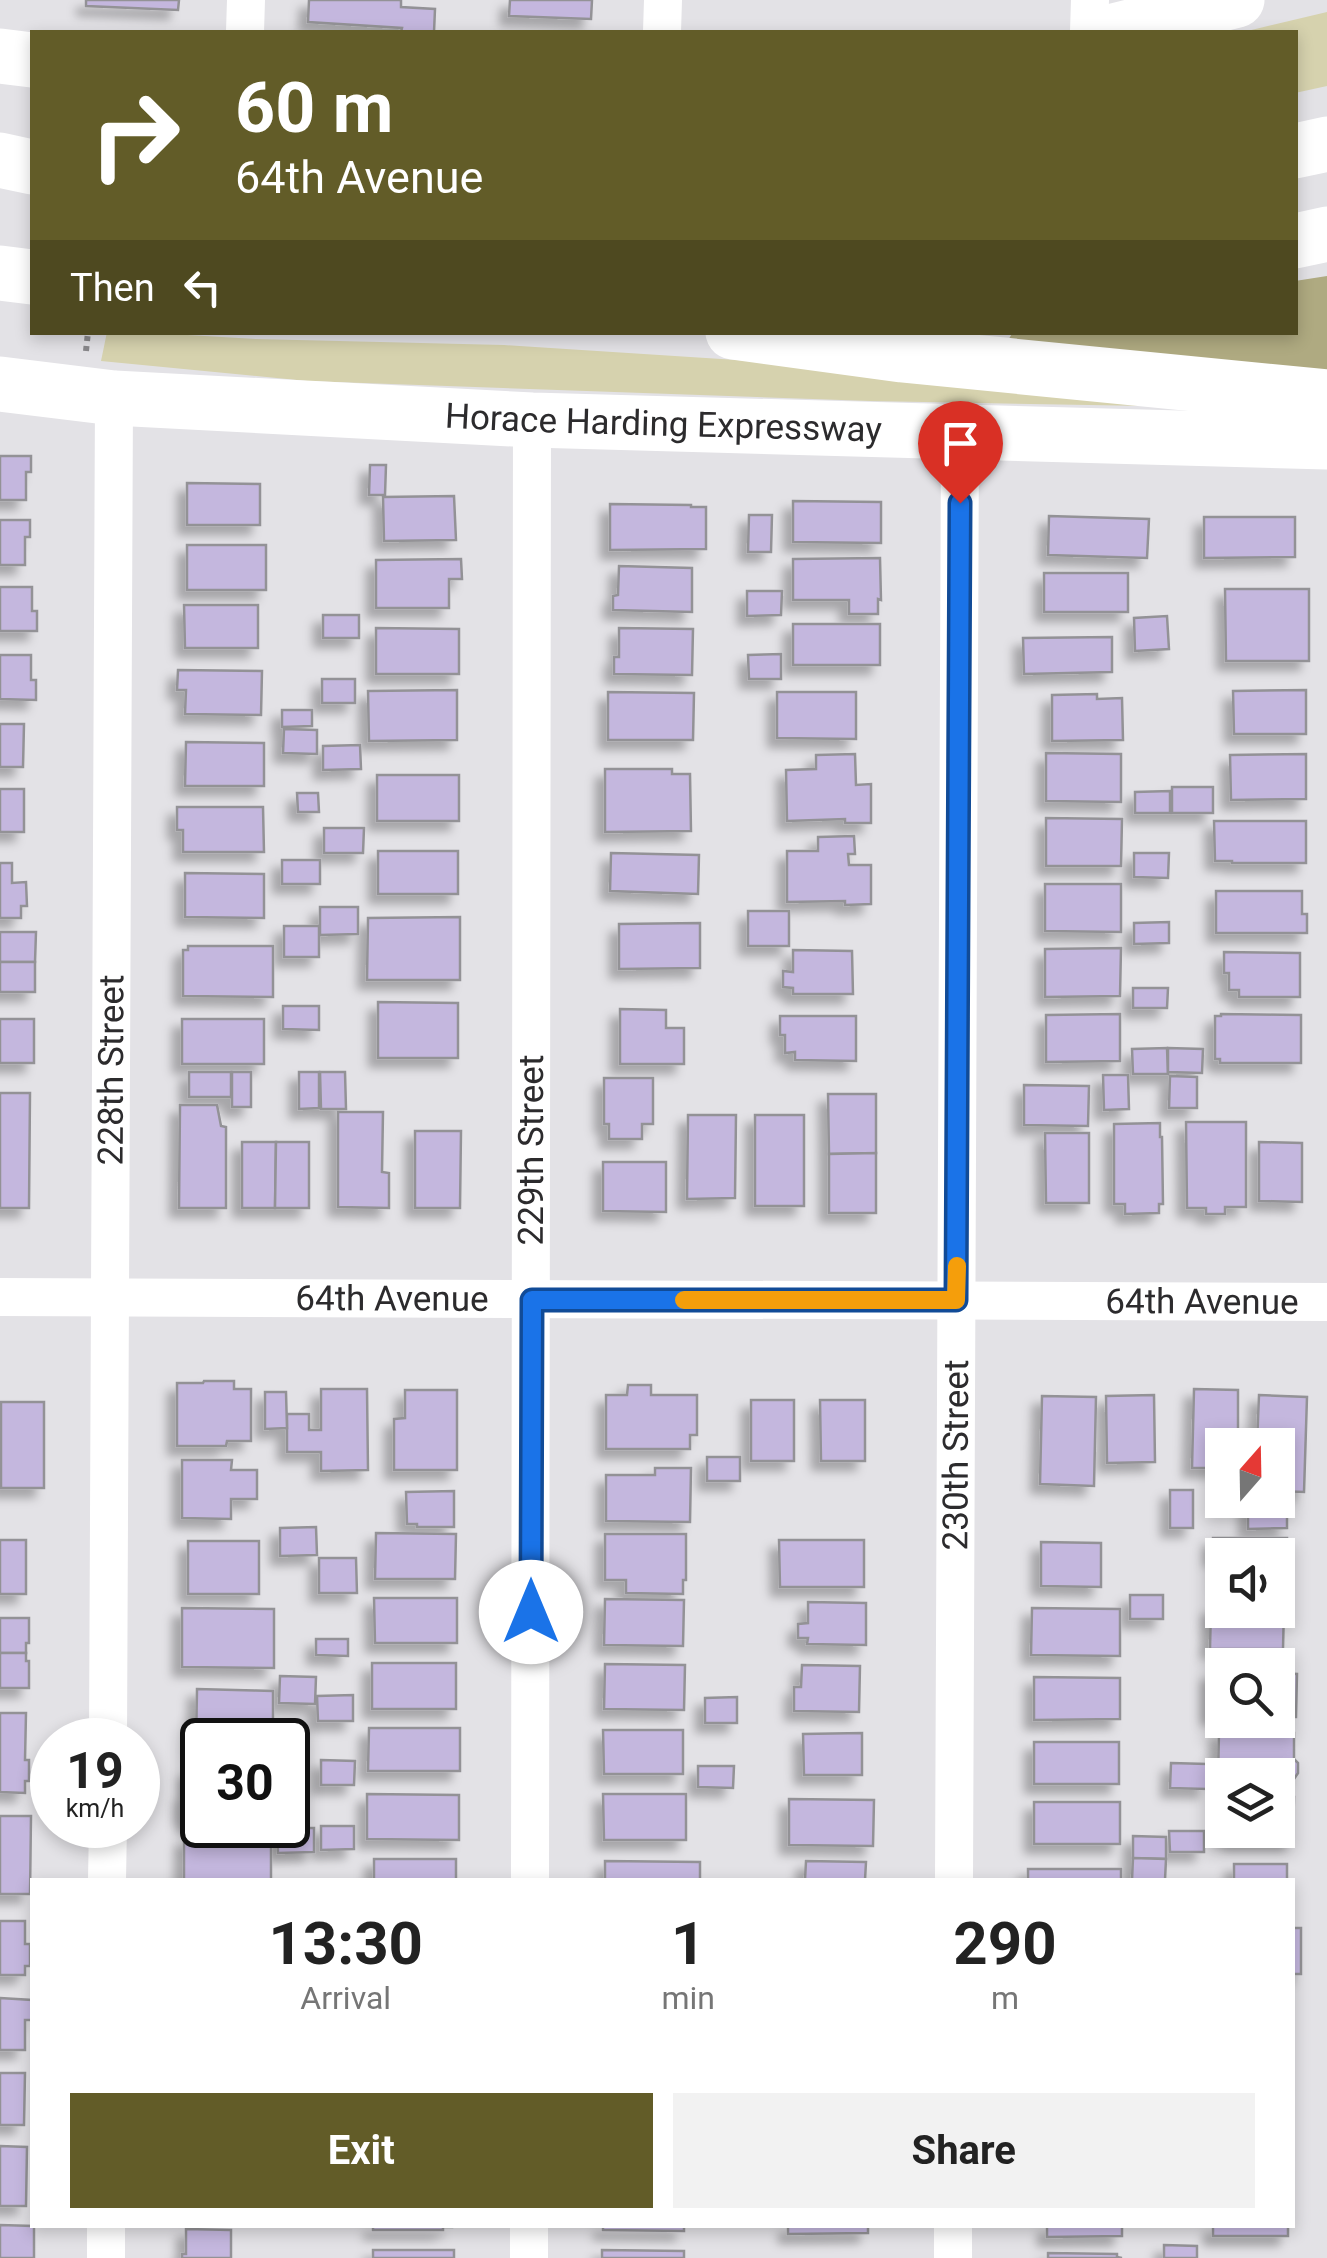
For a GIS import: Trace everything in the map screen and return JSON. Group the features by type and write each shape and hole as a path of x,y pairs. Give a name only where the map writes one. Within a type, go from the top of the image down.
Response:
{"main road":[{"path":"1118,30 1237,0"},
{"path":"0,56 30,60"},
{"path":"1298,150 1327,144"},
{"path":"0,160 30,167"},
{"path":"0,178 30,182"},
{"path":"1298,240 1327,234"},
{"path":"0,272 30,277"},
{"path":"755,335 902,355 1327,396"},
{"name":"Horace Harding Expressway","path":"0,384 114,398 532,420 1327,442"}],"street":[{"path":"244,30 246,0"},
{"path":"662,30 663,0"},
{"path":"1089,30 1090,0"},
{"name":"228th Street","path":"108,1718 114,398"},
{"name":"229th Street","path":"530,1878 532,420"},
{"name":"230th Street","path":"954,1878 960,432"},
{"name":"64th Avenue","path":"0,1297 1327,1302"},
{"path":"108,1848 108,1878"},
{"path":"106,2228 106,2258"},
{"path":"529,2228 529,2258"},
{"path":"953,2228 953,2258"}],"shaded area":[{"path":"1327,12 1327,86 1298,92 1298,30 1251,30"},
{"path":"1327,276 1327,379 1007,342 1011,335 1298,335 1298,281"},
{"path":"106,335 504,345 797,364 1147,406 870,401 307,381 101,361"}],"building":[{"path":"86,0 179,0 178,10 86,6"},
{"path":"309,0 401,0 401,7 435,9 434,30 308,22"},
{"path":"510,0 592,0 591,19 509,16"},
{"path":"0,456 31,456 31,472 26,472 26,500 0,500"},
{"path":"370,465 386,465 385,495 369,495"},
{"path":"187,483 260,484 260,525 187,525"},
{"path":"454,496 456,540 384,541 383,497"},
{"path":"793,501 881,502 881,543 793,542"},
{"path":"610,504 706,507 706,549 610,550"},
{"path":"749,515 772,515 771,552 748,552"},
{"path":"1049,516 1149,519 1147,558 1048,555"},
{"path":"1204,517 1295,517 1295,557 1204,558"},
{"path":"0,520 30,520 30,537 25,537 25,565 0,565"},
{"path":"187,545 266,545 266,590 187,590"},
{"path":"880,558 878,614 849,614 849,600 793,600 793,559"},
{"path":"461,559 462,579 449,579 449,608 376,608 376,560"},
{"path":"619,566 692,568 692,612 613,610"},
{"path":"1044,573 1128,573 1128,612 1044,612"},
{"path":"0,587 32,587 37,631 0,631"},
{"path":"1225,589 1309,589 1309,661 1226,661"},
{"path":"747,591 782,591 781,615 747,616"},
{"path":"184,605 258,605 258,648 185,648"},
{"path":"323,615 359,615 359,638 323,638"},
{"path":"1167,616 1169,649 1135,651 1134,618"},
{"path":"793,624 880,624 880,665 793,665"},
{"path":"376,628 459,629 459,674 376,674"},
{"path":"619,628 693,629 692,675 614,674 614,657 619,657"},
{"path":"1112,637 1112,672 1024,674 1023,638"},
{"path":"781,654 781,679 749,679 748,655"},
{"path":"0,655 31,655 36,700 0,699"},
{"path":"178,670 262,671 261,715 185,714 186,690 177,690"},
{"path":"322,679 355,679 355,703 322,703"},
{"path":"457,690 457,740 369,741 368,691"},
{"path":"1306,690 1306,734 1234,734 1233,691"},
{"path":"608,692 694,693 693,740 608,740"},
{"path":"777,692 856,692 856,739 777,738"},
{"path":"1097,694 1097,699 1122,698 1123,740 1052,741 1052,695"},
{"path":"282,710 312,710 312,726 282,727"},
{"path":"0,724 24,724 23,767 0,767"},
{"path":"284,729 317,730 317,754 283,753"},
{"path":"186,742 264,743 264,786 185,786"},
{"path":"360,745 361,769 323,770 323,746"},
{"path":"1046,753 1121,754 1121,802 1046,801"},
{"path":"855,754 856,785 871,784 871,823 845,823 845,819 787,821 786,770 816,769 816,755"},
{"path":"1306,754 1306,799 1231,800 1230,755"},
{"path":"605,769 672,769 672,774 690,774 691,831 605,832"},
{"path":"377,775 459,775 459,821 377,821"},
{"path":"1172,787 1213,787 1213,813 1172,813"},
{"path":"0,789 24,789 24,832 0,832"},
{"path":"1170,791 1170,813 1135,813 1135,792"},
{"path":"297,793 318,793 319,812 298,812"},
{"path":"177,807 263,807 264,852 183,852 183,830 177,830"},
{"path":"1046,818 1122,819 1121,866 1046,866"},
{"path":"1214,821 1306,821 1306,863 1215,861"},
{"path":"324,828 364,828 363,853 324,853"},
{"path":"854,836 855,854 848,854 849,865 871,865 871,904 787,902 787,851 818,851 818,837"},
{"path":"378,851 458,851 458,894 378,894"},
{"path":"611,853 699,855 698,894 610,891"},
{"path":"1134,853 1169,853 1168,878 1134,877"},
{"path":"282,860 320,860 320,884 282,884"},
{"path":"0,863 12,863 12,883 26,882 27,906 21,906 21,918 0,918"},
{"path":"185,873 264,874 264,918 185,917"},
{"path":"1045,884 1121,884 1121,932 1045,931"},
{"path":"1216,891 1302,891 1307,933 1216,933"},
{"path":"320,907 358,907 358,934 320,935"},
{"path":"748,911 789,911 789,946 748,946"},
{"path":"460,917 460,980 367,980 368,918"},
{"path":"1169,922 1169,943 1134,944 1134,923"},
{"path":"700,923 700,968 619,969 619,924"},
{"path":"284,926 319,926 319,957 284,957"},
{"path":"0,932 36,932 35,962 0,962"},
{"path":"188,946 273,946 273,997 183,996 183,950 188,950"},
{"path":"1121,948 1120,996 1045,997 1045,949"},
{"path":"793,950 852,951 853,994 793,994 793,988 783,987 783,971 793,972"},
{"path":"1224,952 1300,953 1300,997 1239,997 1239,990 1229,990"},
{"path":"0,962 35,962 35,992 0,992"},
{"path":"1133,988 1168,988 1167,1008 1133,1008"},
{"path":"378,1002 458,1003 458,1058 378,1058"},
{"path":"283,1006 319,1006 319,1030 283,1029"},
{"path":"620,1009 666,1010 666,1028 684,1028 684,1064 620,1064"},
{"path":"1120,1014 1120,1061 1046,1062 1046,1015"},
{"path":"1301,1015 1301,1063 1220,1063 1220,1059 1215,1059 1215,1016"},
{"path":"780,1016 856,1016 856,1061 795,1060 795,1052 785,1053"},
{"path":"0,1019 34,1019 34,1063 0,1063"},
{"path":"182,1019 264,1019 264,1064 182,1064"},
{"path":"1167,1048 1168,1074 1133,1074 1132,1049"},
{"path":"1168,1048 1203,1049 1202,1073 1168,1072"},
{"path":"189,1072 231,1072 231,1097 189,1097"},
{"path":"232,1072 251,1072 251,1107 232,1107"},
{"path":"299,1072 319,1072 319,1108 299,1109"},
{"path":"320,1072 345,1072 346,1109 321,1109"},
{"path":"1103,1075 1128,1075 1129,1109 1104,1110"},
{"path":"1170,1076 1197,1077 1197,1108 1169,1108"},
{"path":"604,1078 653,1078 653,1124 642,1124 642,1139 609,1139 609,1124 604,1124"},
{"path":"1024,1085 1089,1086 1088,1126 1024,1125"},
{"path":"0,1093 30,1093 29,1208 0,1208"},
{"path":"828,1094 876,1094 876,1153 829,1154"},
{"path":"180,1105 217,1105 221,1126 226,1127 226,1208 179,1208"},
{"path":"338,1112 383,1112 382,1172 389,1173 389,1208 338,1207"},
{"path":"688,1115 736,1115 735,1198 687,1199"},
{"path":"755,1115 804,1115 804,1206 755,1206"},
{"path":"1186,1122 1246,1122 1246,1207 1225,1207 1225,1214 1187,1208"},
{"path":"1160,1123 1163,1204 1159,1204 1159,1213 1125,1214 1125,1204 1114,1204 1114,1124"},
{"path":"415,1131 461,1131 460,1208 415,1208"},
{"path":"1045,1133 1089,1133 1089,1203 1046,1203"},
{"path":"242,1142 276,1142 275,1208 242,1208"},
{"path":"276,1142 309,1142 309,1208 275,1208"},
{"path":"1259,1142 1302,1143 1302,1202 1259,1201"},
{"path":"876,1153 876,1213 829,1213 829,1154"},
{"path":"603,1162 666,1162 666,1212 603,1211"},
{"path":"234,1381 234,1389 251,1389 251,1441 227,1441 226,1446 177,1446 177,1383"},
{"path":"628,1385 651,1385 651,1395 697,1395 697,1435 690,1435 690,1449 606,1449 606,1395 627,1395"},
{"path":"321,1389 367,1389 368,1470 321,1471 321,1452 287,1452 287,1414 309,1414 309,1430 321,1430"},
{"path":"1194,1389 1238,1390 1238,1428 1205,1428 1205,1468 1192,1468"},
{"path":"405,1390 457,1390 457,1470 394,1470 394,1419 405,1418"},
{"path":"265,1392 286,1392 287,1428 265,1429"},
{"path":"1154,1395 1155,1462 1107,1463 1106,1396"},
{"path":"1259,1395 1307,1397 1304,1492 1295,1492 1295,1428 1258,1428"},
{"path":"1042,1396 1096,1397 1094,1486 1040,1484"},
{"path":"751,1400 794,1400 794,1461 751,1461"},
{"path":"820,1400 865,1400 865,1461 821,1461"},
{"path":"1,1402 44,1402 44,1488 1,1488"},
{"path":"707,1457 740,1457 740,1481 707,1481"},
{"path":"182,1460 232,1460 231,1470 257,1470 257,1499 231,1499 231,1519 182,1518"},
{"path":"655,1468 691,1468 690,1522 606,1521 606,1475 655,1475"},
{"path":"1170,1490 1193,1490 1193,1528 1170,1528"},
{"path":"454,1491 454,1527 407,1524 406,1492"},
{"path":"1248,1518 1287,1518 1287,1528 1248,1529"},
{"path":"316,1527 317,1555 280,1556 280,1528"},
{"path":"376,1533 456,1534 455,1579 375,1579"},
{"path":"605,1534 686,1534 683,1594 626,1593 626,1580 605,1580"},
{"path":"0,1540 26,1540 26,1594 0,1594"},
{"path":"779,1540 864,1540 864,1587 780,1587"},
{"path":"188,1541 259,1541 259,1594 188,1594"},
{"path":"1041,1542 1101,1543 1101,1587 1041,1586"},
{"path":"319,1558 356,1558 357,1593 319,1593"},
{"path":"1130,1595 1163,1595 1163,1619 1130,1619"},
{"path":"374,1598 457,1598 457,1643 375,1643"},
{"path":"605,1599 684,1600 683,1646 604,1645"},
{"path":"808,1602 866,1603 866,1645 807,1644 808,1638 798,1638 798,1624 808,1623"},
{"path":"182,1608 274,1609 274,1668 182,1667"},
{"path":"1032,1608 1120,1609 1120,1656 1031,1655"},
{"path":"0,1618 29,1618 26,1653 0,1653"},
{"path":"1210,1628 1284,1628 1283,1648 1210,1648"},
{"path":"316,1639 348,1639 348,1656 316,1655"},
{"path":"0,1653 26,1653 29,1688 0,1688"},
{"path":"372,1663 456,1663 456,1709 372,1709"},
{"path":"605,1664 685,1665 684,1710 604,1709"},
{"path":"802,1665 860,1666 859,1712 794,1711 794,1687 801,1687"},
{"path":"1295,1674 1297,1674 1295,1717"},
{"path":"280,1676 316,1677 315,1704 279,1703"},
{"path":"1034,1677 1120,1678 1120,1719 1034,1720"},
{"path":"197,1689 273,1691 273,1718 196,1718"},
{"path":"353,1695 353,1721 318,1721 317,1696"},
{"path":"737,1697 737,1723 705,1723 705,1698"},
{"path":"0,1713 26,1713 25,1760 29,1760 29,1781 25,1781 25,1793 0,1792"},
{"path":"369,1728 460,1728 460,1771 368,1771"},
{"path":"603,1730 683,1730 683,1774 604,1774"},
{"path":"862,1733 862,1775 804,1775 803,1734"},
{"path":"1219,1738 1294,1738 1294,1758 1218,1758"},
{"path":"1034,1742 1119,1742 1119,1784 1034,1784"},
{"path":"321,1760 355,1761 354,1785 321,1785"},
{"path":"1171,1763 1205,1764 1205,1789 1170,1788"},
{"path":"698,1766 734,1766 733,1788 698,1787"},
{"path":"367,1794 459,1795 459,1840 367,1839"},
{"path":"603,1794 686,1794 686,1840 604,1840"},
{"path":"789,1799 874,1800 873,1846 789,1845"},
{"path":"1034,1802 1120,1802 1120,1844 1034,1844"},
{"path":"0,1816 30,1816 30,1894 0,1894"},
{"path":"321,1826 354,1826 354,1849 321,1850"},
{"path":"310,1828 314,1828 314,1852 278,1853 278,1848 310,1848"},
{"path":"1169,1831 1204,1831 1204,1852 1170,1852"},
{"path":"1133,1836 1166,1837 1166,1859 1133,1858"},
{"path":"184,1848 271,1848 271,1878 184,1878"},
{"path":"1133,1858 1166,1859 1165,1878 1132,1878"},
{"path":"374,1859 456,1859 456,1878 374,1878"},
{"path":"605,1861 700,1862 700,1878 605,1878"},
{"path":"806,1861 866,1862 865,1878 805,1878"},
{"path":"1234,1864 1287,1864 1287,1878 1234,1878"},
{"path":"1028,1869 1121,1869 1121,1878 1028,1878"},
{"path":"0,1921 25,1921 30,1966 25,1966 25,1975 0,1975"},
{"path":"1295,1928 1301,1928 1301,1974 1295,1974"},
{"path":"0,1998 30,2000 25,2050 0,2050"},
{"path":"0,2073 25,2073 24,2125 0,2125"},
{"path":"0,2146 27,2147 26,2206 0,2206"},
{"path":"0,2225 34,2228 34,2258 0,2258"},
{"path":"373,2228 443,2228 443,2230"},
{"path":"603,2228 684,2228 684,2231"},
{"path":"788,2228 868,2228 868,2233 788,2234"},
{"path":"1047,2228 1122,2228 1122,2236 1047,2237"},
{"path":"1213,2228 1288,2228 1288,2236 1213,2236"},
{"path":"186,2229 231,2230 231,2258 182,2258 186,2254"},
{"path":"1164,2245 1197,2246 1197,2258 1164,2258"},
{"path":"373,2250 454,2250 454,2258 373,2258"},
{"path":"602,2250 684,2251 684,2258 602,2258"},
{"path":"1048,2253 1117,2254 1122,2258 1048,2258"}],"slow traffic":[{"path":"684,1300 956,1300 957,1266"}],"route":[{"path":"531,1612 532,1300 956,1300 960,503"}]}
